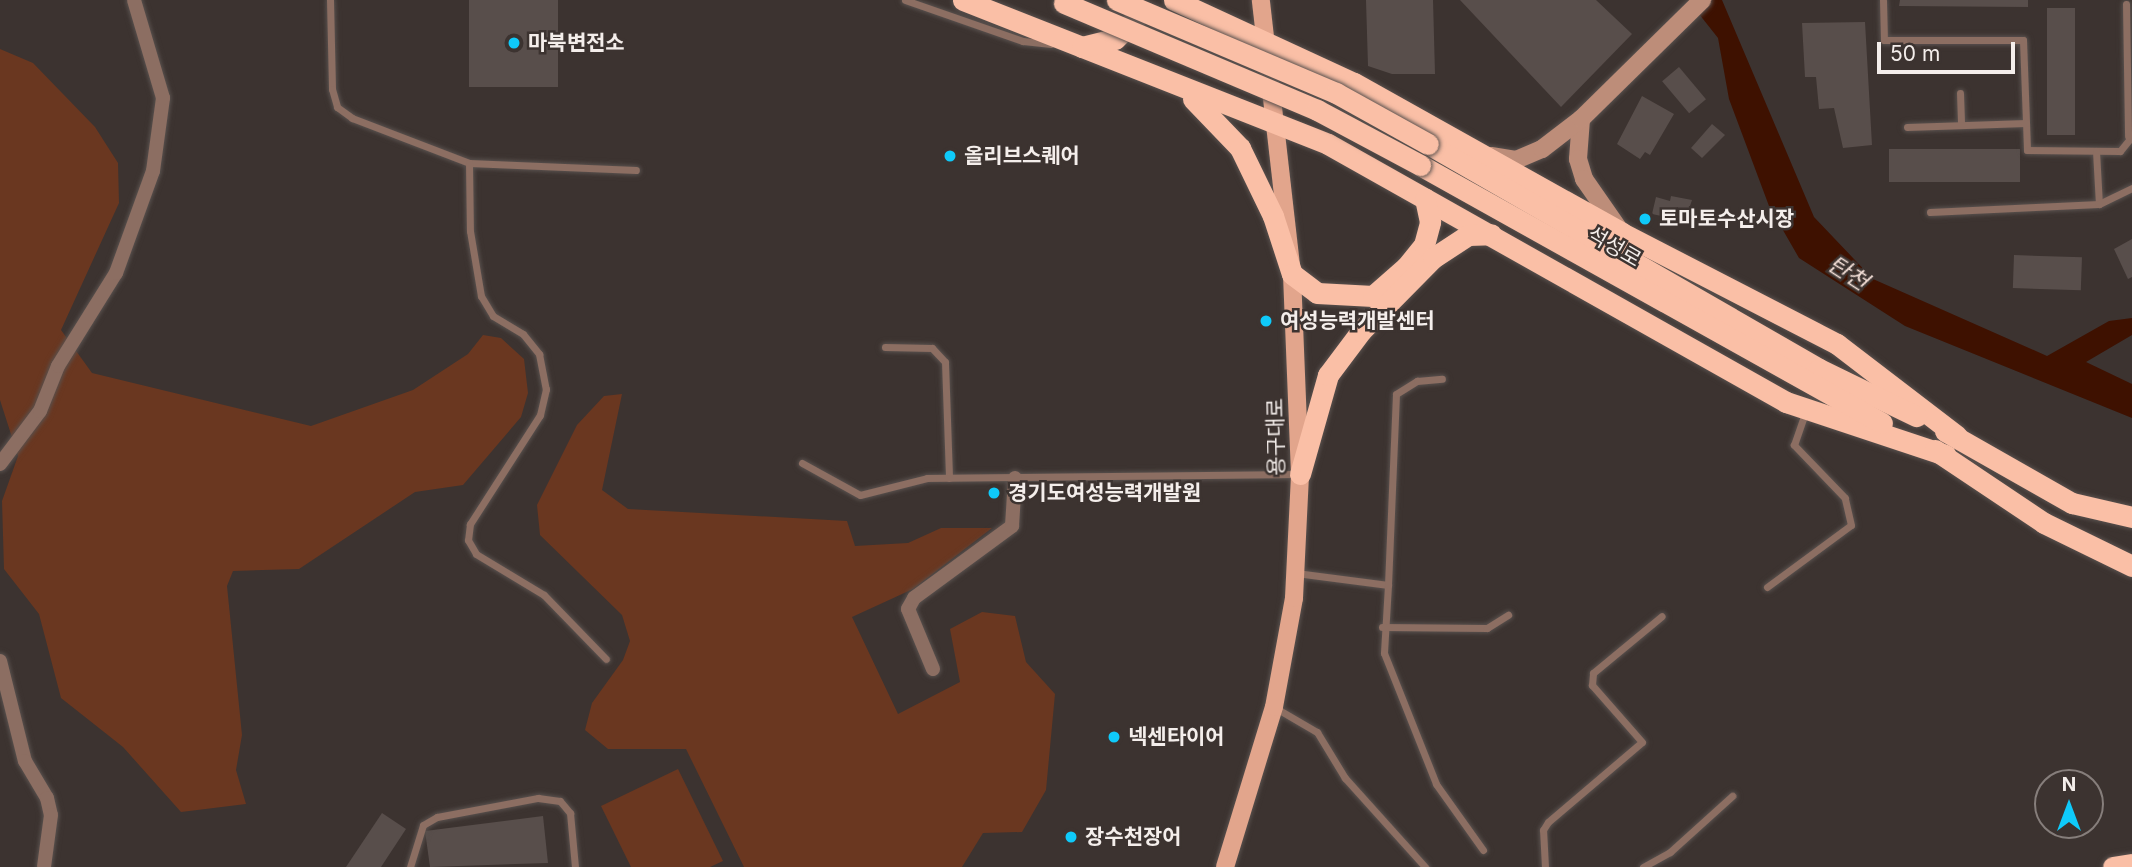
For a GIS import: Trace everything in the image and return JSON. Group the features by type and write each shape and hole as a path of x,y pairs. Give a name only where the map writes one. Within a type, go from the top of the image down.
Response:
{"highway":[{"path":"963,0 1328,145 1807,409 1945,455"},
{"name":"석성로","path":"1117,0 1336,93 1819,369 1957,436 2072,503 2132,517"},
{"path":"1082,47 1115,38 1136,18 1140,0"},
{"path":"1174,0 1264,38 1412,116 1622,233 1837,344 1957,436"},
{"name":"석성로","path":"1060,1 1317,110 1420,165 1793,377 1945,455 2044,523 2132,566"},
{"path":"1155,76 1191,97 1240,148 1273,215 1292,274 1317,293 1373,296 1424,245 1430,222 1425,199"},
{"path":"1382,175 1371,152 1373,129 1388,115 1412,116"},
{"path":"1300,474 1328,375 1361,331 1433,258 1468,235 1491,234"},
{"path":"2113,867 2132,864"}],"main road":[{"name":"용구대로","path":"1225,867 1274,707 1295,573 1300,474 1292,274 1261,0"}],"street":[{"path":"0,464 40,411 58,366 116,273 153,171 163,98 134,0"},
{"path":"1480,154 1516,160 1581,119 1702,0"},
{"path":"1581,119 1578,159 1584,179 1622,233"},
{"path":"933,669 908,609 914,598 1012,526 1015,478"},
{"path":"0,661 25,761 47,798 51,815 44,867"}],"lane":[{"path":"330,0 337,107 352,118 468,163 636,170"},
{"path":"905,0 1023,41 1082,47"},
{"path":"1883,0 1884,40 2023,40 2027,150 2120,151 2130,136 2126,4"},
{"path":"1960,93 1961,125"},
{"path":"1907,127 2026,123"},
{"path":"2095,151 2099,204"},
{"path":"468,163 470,230 481,296 493,316 523,334 539,354 546,389 540,415 470,524 468,540 476,554 544,595 607,659"},
{"path":"1930,212 2099,204 2132,188"},
{"path":"885,347 932,348 945,362 949,478"},
{"path":"1442,379 1417,382 1396,394 1388,585 1382,627 1384,653 1436,784 1483,850"},
{"path":"1767,587 1852,525 1845,498 1794,445 1807,409"},
{"path":"802,463 860,495 905,479 1300,474"},
{"path":"1295,573 1388,585"},
{"path":"1382,627 1487,628 1508,615"},
{"path":"1545,867 1543,830 1548,822 1642,742 1592,685 1593,673 1662,616"},
{"path":"1274,707 1317,732 1345,778 1425,867"},
{"path":"1643,867 1670,852 1732,796"},
{"path":"410,867 422,825 437,817 538,798 559,801 569,813 575,867"}],"shaded area":[{"path":"0,49 33,63 95,127 118,163 119,203 61,330 92,373 311,426 413,390 468,354 483,335 501,338 524,359 528,393 521,417 463,485 415,492 299,569 233,571 227,586 242,735 236,770 246,804 181,812 123,747 61,698 39,614 4,569 2,501 18,456 0,400"},
{"path":"622,394 602,490 628,509 847,521 855,546 908,543 941,528 992,528 913,589 852,617 898,714 960,682 950,629 982,612 1015,616 1026,662 1055,694 1046,790 1022,832 983,833 962,867 744,867 686,749 608,749 585,730 592,703 623,660 630,641 622,615 540,535 537,505 577,425 604,396"},
{"path":"678,769 723,861 710,867 631,867 601,806"}],"water":[{"name":"탄천","path":"1688,0 1722,0 1814,217 1873,279 2047,356 2109,321 2132,318 2132,335 2086,362 2132,384 2132,418 1905,326 1799,258 1769,206 1729,99 1718,38"}],"building":[{"name":"마북변전소","path":"469,0 558,0 558,87 469,87"},
{"path":"1366,0 1433,0 1435,74 1392,74 1368,66"},
{"path":"1460,0 1596,0 1632,34 1561,107"},
{"path":"1900,0 2028,0 2028,7 1899,6"},
{"path":"2047,8 2075,8 2075,135 2047,135"},
{"path":"1865,22 1872,145 1843,148 1834,108 1819,109 1816,77 1805,77 1802,23"},
{"path":"1679,67 1706,99 1689,113 1662,81"},
{"path":"1642,96 1674,114 1650,155 1645,152 1640,159 1617,144"},
{"path":"1712,124 1725,135 1702,158 1691,148"},
{"path":"1889,149 2020,149 2020,182 1889,182"},
{"path":"1671,196 1692,200 1685,221 1652,214 1656,197 1670,201"},
{"path":"2132,239 2132,277 2128,279 2114,249"},
{"path":"2014,255 2082,257 2081,290 2013,288"},
{"path":"382,813 406,829 381,867 346,867"},
{"path":"543,816 548,863 430,867 425,831"}],"place":[{"name":"마북변전소","path":"514,43"},
{"name":"올리브스퀘어","path":"950,156"},
{"name":"토마토수산시장","path":"1645,219"},
{"name":"여성능력개발센터","path":"1266,321"},
{"name":"경기도여성능력개발원","path":"994,493"},
{"name":"넥센타이어","path":"1114,737"},
{"name":"장수천장어","path":"1071,837"}]}
